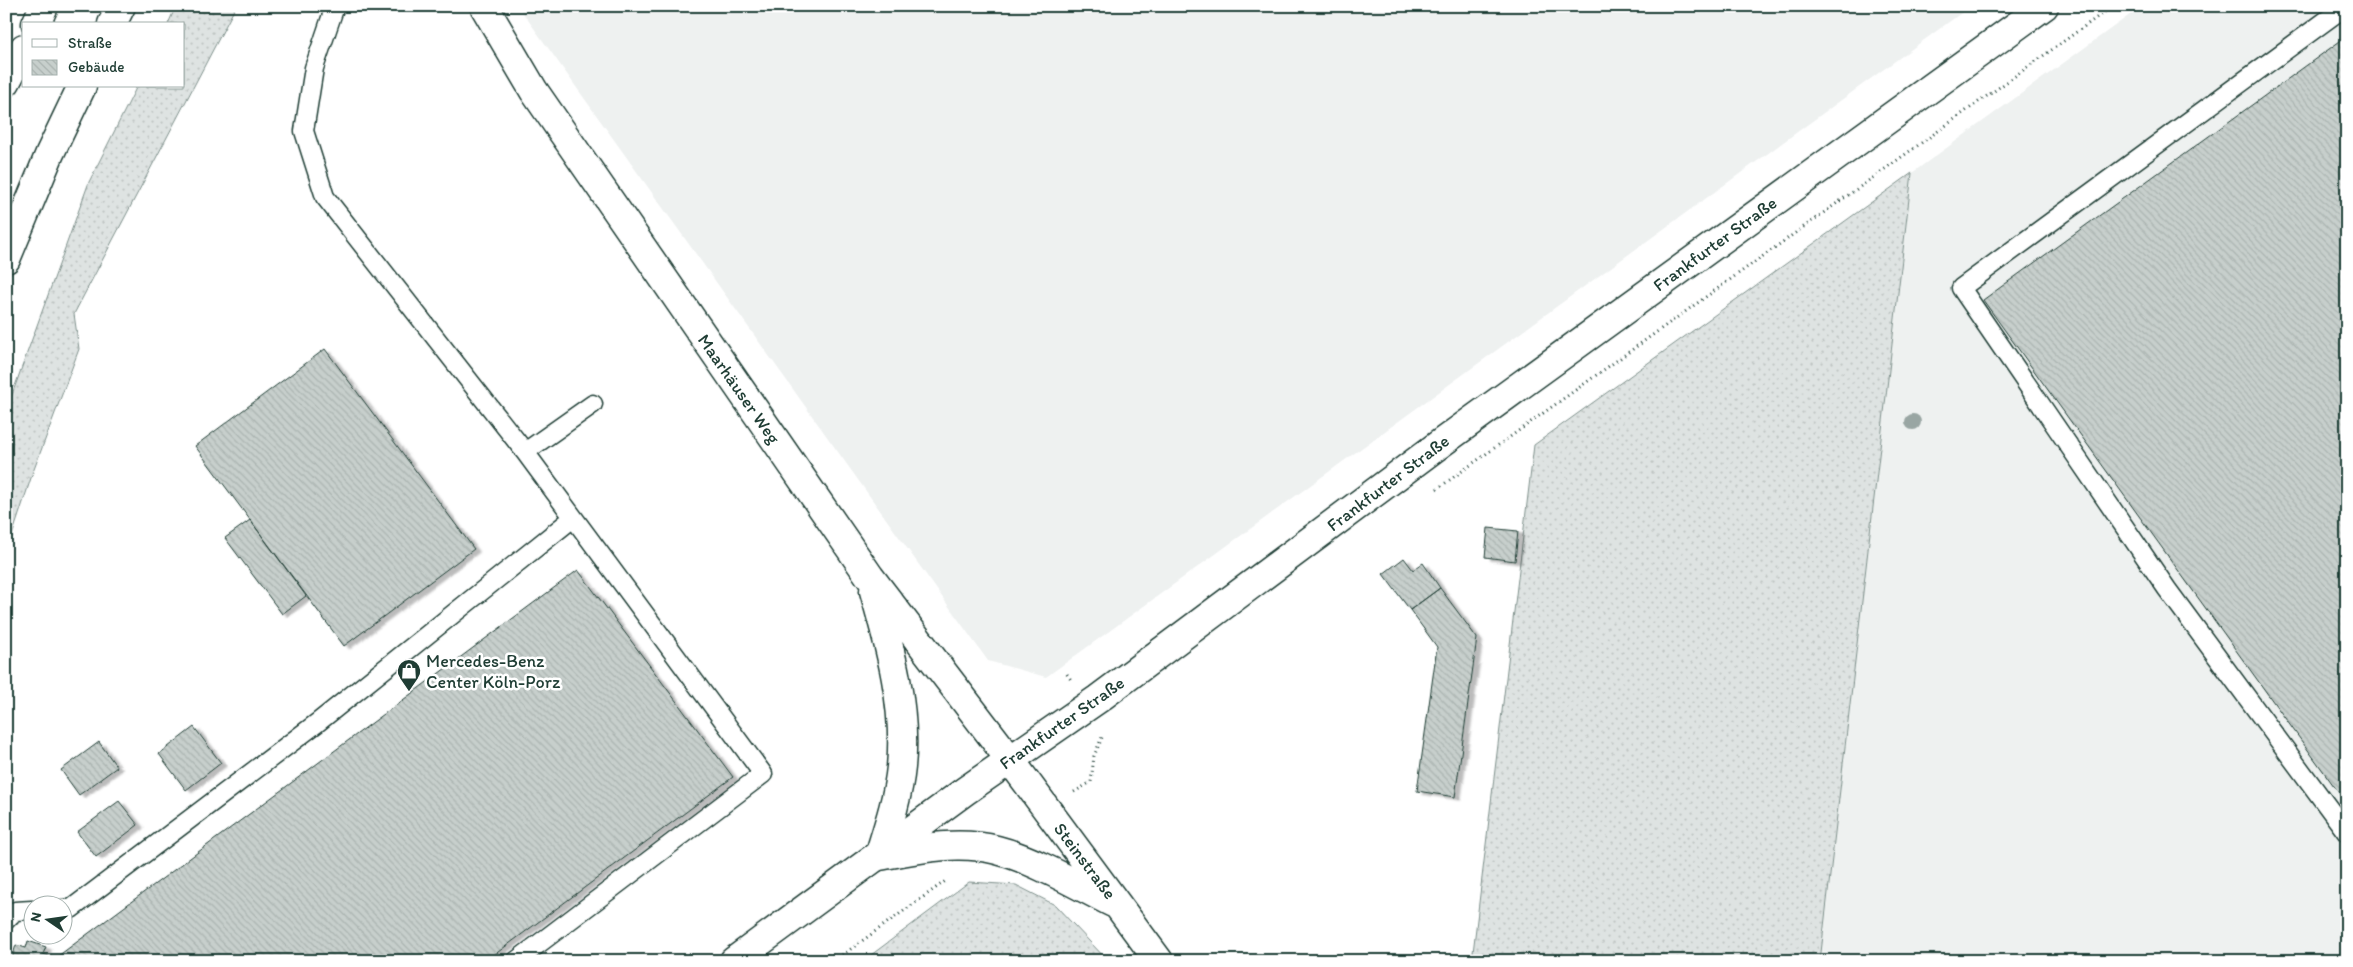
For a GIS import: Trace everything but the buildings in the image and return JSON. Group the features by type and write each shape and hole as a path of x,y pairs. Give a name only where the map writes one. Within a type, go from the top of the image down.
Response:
{"main road":[{"path":"37,22 44,6"},
{"path":"113,22 121,6"},
{"name":"Maarhäuser Weg","path":"484,6 534,91 870,577 1012,761"},
{"name":"Frankfurter Straße","path":"734,961 965,791 1012,761 1449,438 2044,6"},
{"path":"6,259 50,153 81,88"},
{"path":"870,577 892,658 901,726 901,767 892,813 879,856 933,847 967,846 997,850 1039,867 1118,906"},
{"name":"Steinstraße","path":"1012,761 1159,961"}],"lane":[{"path":"335,6 314,68 304,131 325,197 525,452 763,774 516,961"},
{"path":"2346,6 1961,288 2167,589 2347,832"},
{"path":"525,452 593,404"},
{"path":"72,908 254,771 572,518"},
{"path":"6,920 15,911 22,911"}],"path":[{"path":"1435,490 2114,6"}],"shaded area":[{"path":"176,6 236,6 74,314 79,349 33,472 6,554 6,411 89,182 136,88 185,88 185,22 169,22"},
{"path":"518,6 1971,6 1046,677 988,661"},
{"path":"2142,6 2347,6 2347,961 1820,961 1912,173"},
{"path":"1912,173 1820,961 1472,961 1534,445"},
{"path":"969,882 1016,885 1055,905 1108,961 863,961"}],"place":[{"name":"Mercedes-Benz Center Köln-Porz","path":"409,692"}]}
